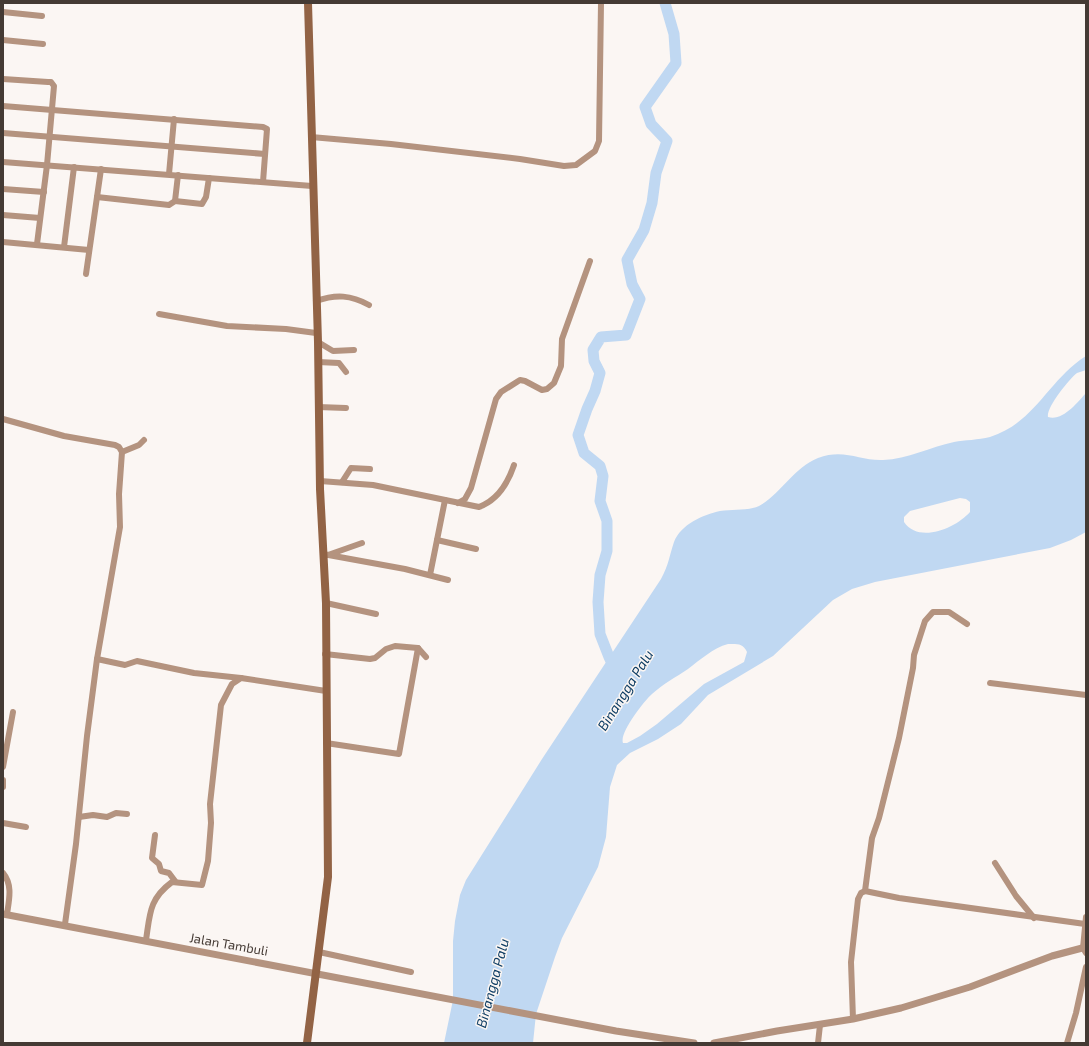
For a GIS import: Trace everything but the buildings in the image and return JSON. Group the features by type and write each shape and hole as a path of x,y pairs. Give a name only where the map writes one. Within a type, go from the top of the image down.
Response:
{"main road":[{"path":"307,1043 328,877 325,554 320,481 318,342 316,333 308,3"}],"street":[{"path":"311,137 406,145 564,166 576,165 595,151 599,141 601,3"},
{"path":"3,12 42,16"},
{"path":"3,40 43,44"},
{"path":"3,79 51,82 54,90 47,165 37,244"},
{"path":"3,106 263,126 267,129 263,182"},
{"path":"170,174 174,119"},
{"path":"3,134 265,154"},
{"path":"3,162 312,186"},
{"path":"64,247 74,167"},
{"path":"86,274 101,169"},
{"path":"175,202 178,175"},
{"path":"97,197 169,205 175,202 202,204 206,197 209,178"},
{"path":"3,189 44,192"},
{"path":"3,215 40,218"},
{"path":"3,242 89,250"},
{"path":"458,503 465,499 471,488 496,399 501,392 520,380 542,390 547,389 551,387 559,375 563,356 562,339 590,261"},
{"path":"316,301 327,297 348,296 369,305"},
{"path":"159,314 226,326 286,328 316,333"},
{"path":"318,342 333,351 354,350"},
{"path":"318,362 339,363 346,372"},
{"path":"318,407 346,408"},
{"path":"3,420 64,436 115,445 119,447 122,452 119,494 120,527 97,659 65,924"},
{"path":"122,452 139,445 144,440"},
{"path":"320,481 372,485 479,507 483,506 507,484 514,465"},
{"path":"342,482 351,468 370,469"},
{"path":"430,575 445,500"},
{"path":"437,540 476,549"},
{"path":"325,554 362,543"},
{"path":"325,554 448,580"},
{"path":"326,603 376,614"},
{"path":"852,1019 851,990 854,925 858,899 861,893 865,891 872,838 879,818 899,738 913,668 914,655 922,628 933,612 949,612 967,624"},
{"path":"325,654 370,660 392,646 418,648 426,657"},
{"path":"326,743 399,754 418,648"},
{"path":"97,659 120,664 136,661 194,673 241,678 326,692"},
{"path":"146,940 155,898 169,884 175,881 200,886 202,883 208,861 211,823 210,804 221,705 232,684 241,678"},
{"path":"990,683 1086,695"},
{"path":"3,768 13,712"},
{"path":"3,780 3,787"},
{"path":"79,817 93,815 107,817 116,813 127,814"},
{"path":"3,823 26,827"},
{"path":"154,835 152,858 159,864 161,871 170,873 175,881"},
{"path":"995,863 1016,896 1034,918"},
{"path":"3,873 10,885 5,914"},
{"path":"714,1043 852,1019 944,996 1052,956 1085,949 1085,921 1034,918 865,891"},
{"name":"Jalan Tambuli","path":"5,914 65,924 616,1031 694,1043"},
{"path":"319,952 411,972"},
{"path":"1067,1043 1076,1013 1086,968"},
{"path":"818,1043 820,1025"}],"water":[{"name":"Binangga Palu","path":"1086,356 1086,370 1073,376 1064,387 1054,401 1048,413 1048,417 1059,417 1064,414 1086,393 1086,532 1071,540 1050,548 875,582 852,589 833,600 773,656 708,695 681,724 658,739 630,753 617,765 610,787 606,837 598,867 562,938 536,1014 533,1043 444,1043 453,1000 453,941 455,921 460,895 466,880 542,759 661,579 674,542 682,530 693,521 713,513 725,510 750,509 759,506 774,495 794,474 809,462 827,455 836,454 883,460 910,455 954,442 990,437 1019,422 1073,366","holes":["960,498 966,499 970,502 970,512 964,518 947,528 928,533 919,532 911,529 904,522 904,517 910,511","728,644 737,644 744,647 747,652 744,662 704,684 657,724 640,736 627,743 623,743 623,738 628,725 638,710 652,694 712,651"]}],"waterway":[{"path":"616,671 600,634 598,602 600,575 607,551 607,521 600,501 603,476 600,466 584,453 578,435 595,391 600,373 594,361 593,350 601,337 626,335 640,299 632,284 627,260 644,230 652,203 656,173 667,141 651,124 645,107 676,63 674,34 665,3"}]}
